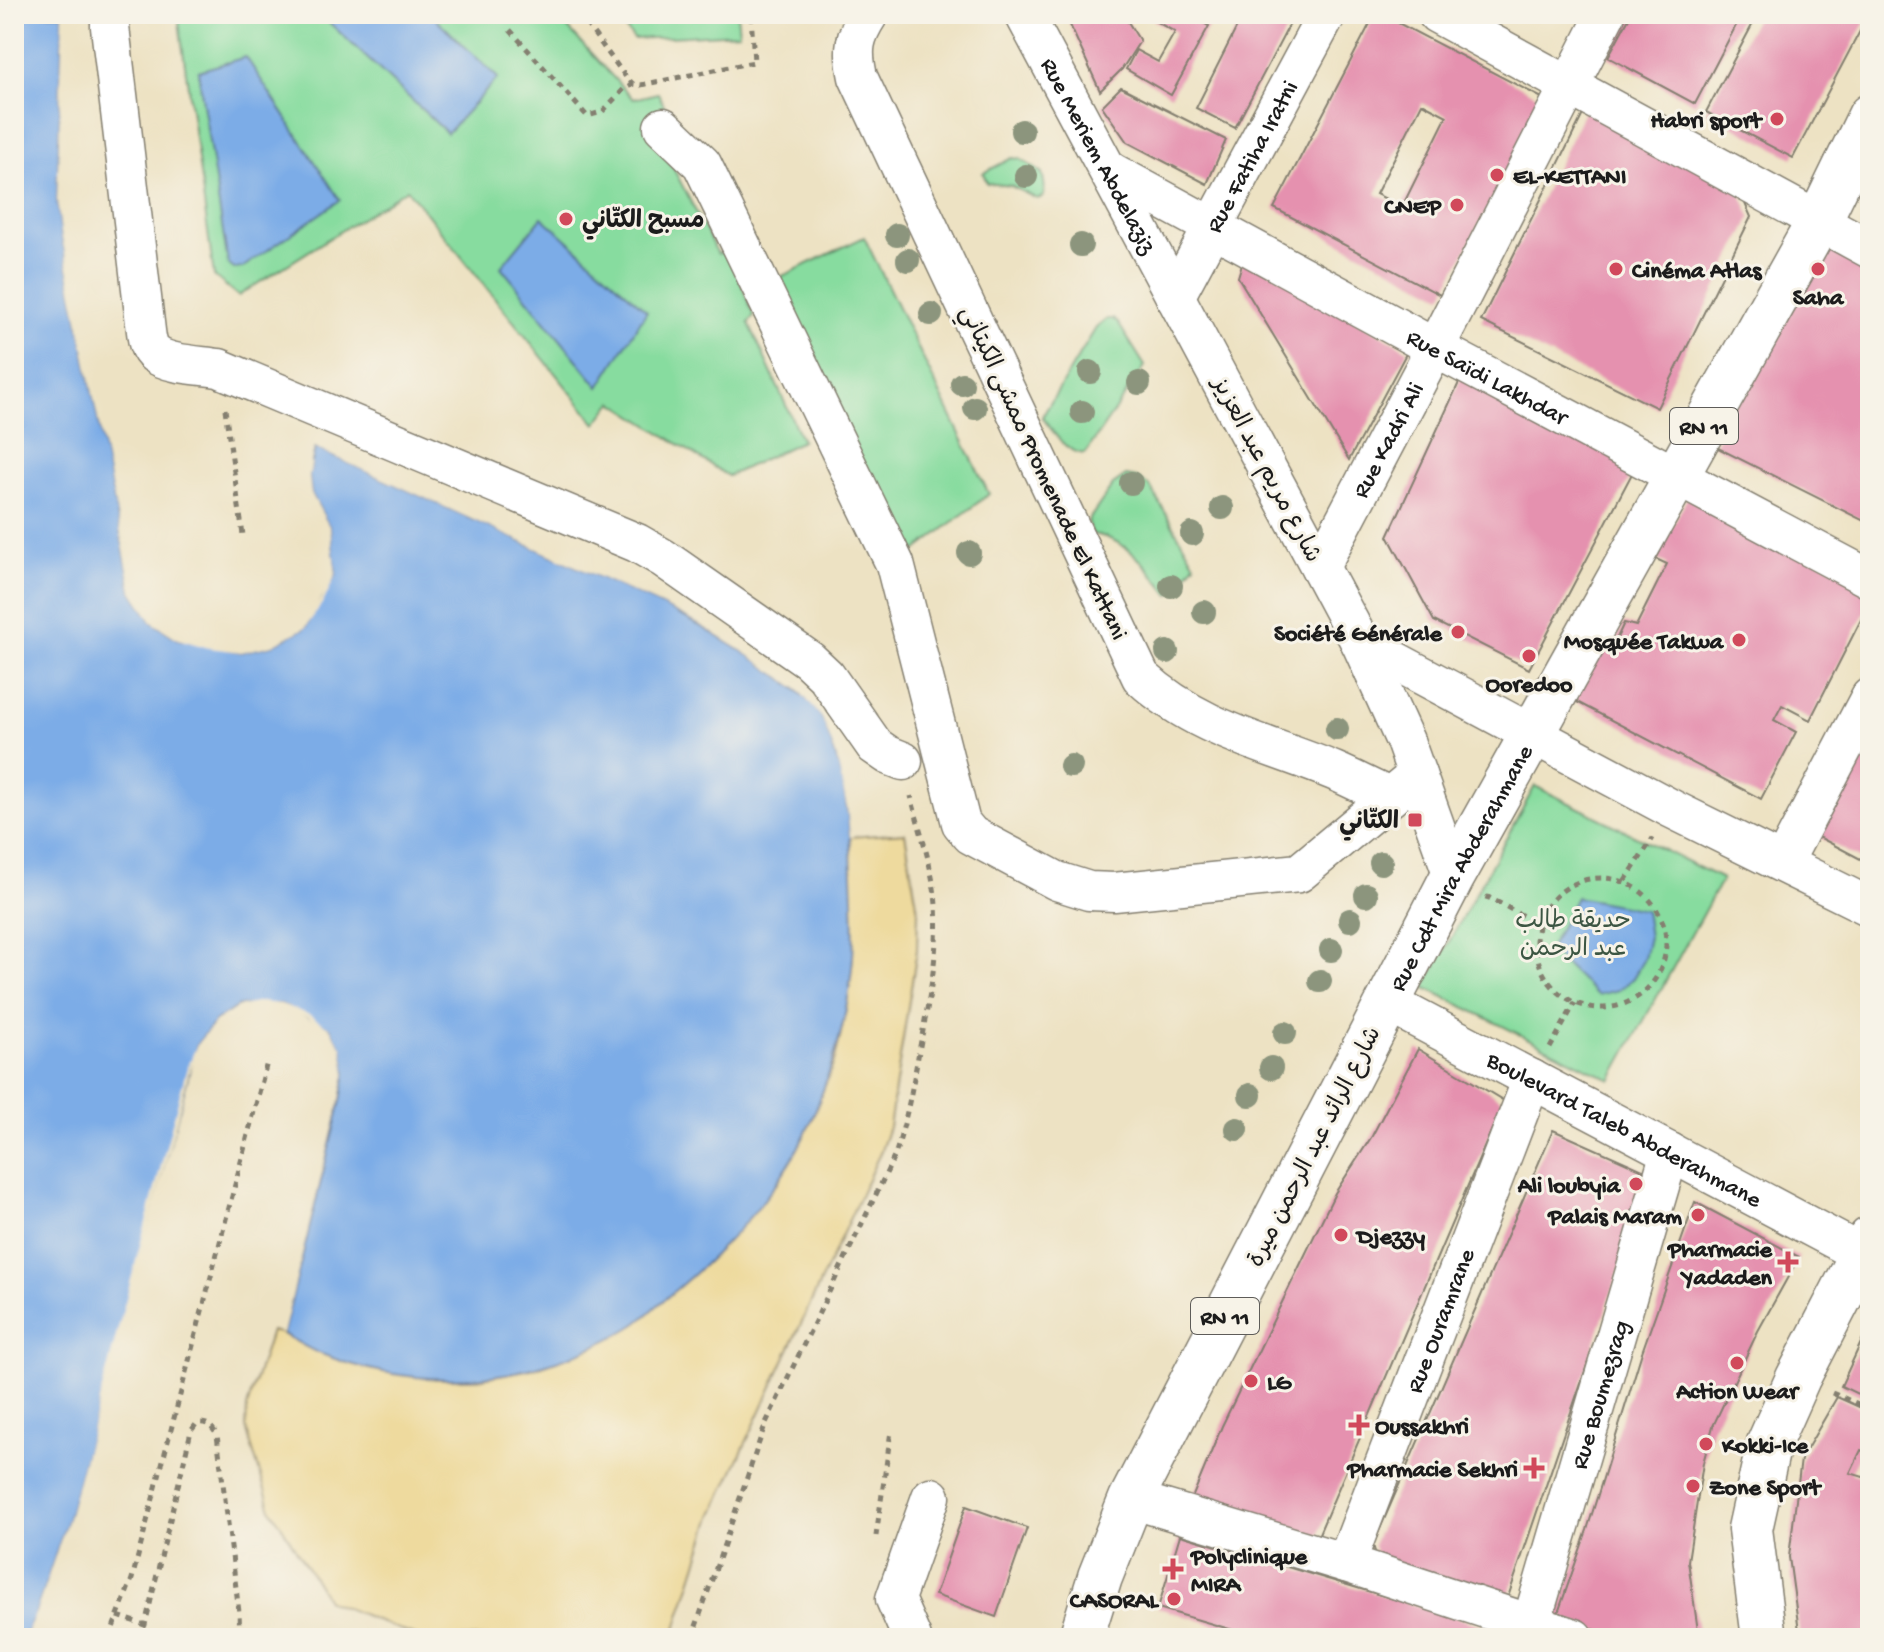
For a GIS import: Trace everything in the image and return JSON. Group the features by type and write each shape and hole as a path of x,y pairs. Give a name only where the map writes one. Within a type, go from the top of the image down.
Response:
{"main road":[{"name":"RN 11","path":"1533,734 1819,221 1870,116"},
{"name":"Rue Cdt Mira Abderahmane","path":"1388,1003 1453,876 1533,734"},
{"name":"شارع الرائد عبد الرحمن ميرة","path":"1081,1638 1100,1577 1131,1499 1388,1003"},
{"path":"1764,1638 1750,1529 1769,1443 1798,1378 1866,1247"}],"street":[{"path":"110,14 147,342 154,353 170,360 219,368 637,543 809,660 826,676 875,746 903,761"},
{"name":"ممشى الكيتاني Promenade El Kattani","path":"869,14 857,34 854,57 858,77 1141,677 1181,708 1217,727 1334,771 1403,786"},
{"name":"Rue Meriem Abdelaziz","path":"1024,14 1175,297"},
{"name":"Rue Fatiha Iratni","path":"1175,297 1327,14"},
{"path":"1437,14 1870,249"},
{"name":"Rue Kadri Ali","path":"1320,567 1606,14"},
{"path":"663,127 702,164 887,545 895,564 961,823 971,835 1057,881 1089,891 1114,892 1299,873 1403,786"},
{"name":"Rue Saïdi Lakhdar","path":"1108,170 1870,579"},
{"name":"شارع مريم عبد العزيز","path":"1175,297 1360,642"},
{"path":"1360,642 1405,741 1403,786 1453,876"},
{"path":"1360,642 1672,809 1870,907"},
{"path":"1783,863 1870,697"},
{"name":"Boulevard Taleb Abderahmane","path":"1388,1003 1670,1152 1866,1247"},
{"name":"Rue Ouramrane","path":"1346,1563 1532,1079"},
{"name":"Rue Boumezrag","path":"1529,1631 1670,1152"},
{"path":"912,1638 895,1599 931,1497"},
{"path":"1131,1499 1346,1563 1529,1631 1574,1638"}],"path":[{"path":"579,14 633,84"},
{"path":"510,30 587,116 602,112 633,84 656,83 754,62 751,14"},
{"path":"219,368 243,535"},
{"path":"692,1638 765,1425 895,1155 906,1120 935,967 937,930 931,872 903,761"},
{"path":"1625,881 1672,809"},
{"path":"1589,878 1625,881 1655,904 1667,941 1657,979 1635,1000 1620,1005 1605,1009 1575,1003 1550,984 1536,955 1538,924 1557,894 1568,888 1589,878"},
{"path":"1483,907 1488,897 1538,924"},
{"path":"1532,1079 1575,1003"},
{"path":"109,1638 132,1579 267,1062"},
{"path":"138,1638 145,1625 191,1431 197,1423 204,1422 212,1426 217,1435 240,1638"},
{"path":"874,1550 891,1431"},
{"path":"118,1616 145,1625"}],"green space":[{"name":"مسبح الكتّاني","path":"178,14 555,14 633,99 658,93 670,117 657,137 718,254 728,249 754,316 749,323 802,441 728,476 613,402 596,424 407,189 238,296 214,276"},
{"path":"613,14 737,14 739,33 634,39"},
{"path":"1012,158 1020,159 1042,173 1043,197 1037,199 1011,186 987,183 983,173"},
{"path":"864,237 989,494 908,557 774,280"},
{"path":"1107,319 1118,323 1145,366 1085,454 1065,445 1042,417 1096,328"},
{"path":"1126,476 1150,486 1195,564 1170,595 1127,549 1108,538 1092,534 1088,521 1113,485"},
{"name":"حديقة طالب عبد الرحمن","path":"1535,786 1722,879 1611,1080 1424,987"}],"sand":[{"path":"905,833 918,911 917,950 889,1127 880,1153 712,1516 673,1638 421,1638 328,1601 271,1509 246,1428 247,1407 271,1331 315,1351 393,1373 438,1379 478,1379 537,1368 591,1348 636,1324 777,1184 810,1124 835,1060 846,1010 853,957 850,837"}],"water":[{"path":"14,14 63,14 57,200 61,233 132,591 152,622 178,639 241,652 273,645 306,627 336,574 330,528 311,493 309,476 315,448 661,605 735,647 800,692 823,721 840,772 847,806 854,926 848,999 833,1061 802,1140 770,1192 710,1259 636,1324 568,1357 505,1374 442,1378 379,1371 316,1352 283,1334 341,1100 346,1072 342,1048 330,1028 281,1004 238,1006 215,1022 197,1044 68,1518 24,1638 14,1638"},
{"path":"320,14 431,14 498,78 447,133"},
{"path":"246,57 340,200 242,268 234,269 228,264 198,71"},
{"path":"542,217 647,311 599,387 501,267"},
{"path":"1576,897 1645,910 1649,937 1644,959 1633,978 1619,990 1597,995 1549,949"}],"pier":[{"path":"63,14 67,14 61,200 65,232 136,590 155,620 180,635 210,644 241,648 271,641 304,623 321,599 332,574 326,530 307,493 305,475 309,461 312,463 309,476 311,493 330,528 336,574 324,601 306,627 273,645 241,652 209,648 178,639 152,622 132,591 57,200"},
{"path":"314,445 663,601 743,646 799,685 825,715 840,754 854,837 850,837 836,755 822,718 797,688 696,622"},
{"path":"260,1002 281,1004 310,1015 330,1028 342,1047 346,1072 283,1334 279,1333 342,1072 338,1049 327,1031 308,1018 280,1008 261,1006 240,1010 217,1025 200,1046 189,1073 72,1519 39,1613 28,1638 24,1638 68,1518 186,1071 197,1044 215,1022 238,1007"}],"building":[{"path":"1065,14 1123,14 1140,41 1122,69 1100,91"},
{"path":"1156,14 1187,14 1209,26 1171,95 1126,69 1136,50 1158,62 1175,32 1153,20"},
{"path":"1232,14 1295,14 1235,128 1196,108 1241,19"},
{"path":"1375,14 1381,14 1544,99 1442,296 1274,208","holes":["1422,103 1447,116 1402,207 1376,194"]},
{"path":"1631,14 1742,14 1695,104 1608,57"},
{"path":"1758,14 1869,14 1793,158 1706,112"},
{"path":"1121,87 1226,140 1207,184 1127,142 1102,106"},
{"name":"Cinéma Atlas","path":"1586,108 1736,183 1751,217 1657,408 1481,321"},
{"path":"1818,237 1870,263 1870,524 1714,446"},
{"path":"1244,257 1408,350 1349,460 1238,277"},
{"path":"1462,376 1636,466 1529,669 1434,621 1388,536"},
{"path":"1689,494 1870,587 1870,602 1810,720 1782,705 1774,720 1796,732 1761,799 1575,701 1608,638 1615,642 1624,623 1636,626 1667,564 1656,559"},
{"path":"1870,733 1870,864 1815,835"},
{"path":"1418,1049 1504,1101 1318,1536 1192,1498 1222,1426 1335,1193 1372,1136"},
{"path":"1553,1130 1652,1174 1508,1597 1378,1562 1373,1545"},
{"path":"1695,1202 1799,1257 1758,1331 1713,1426 1703,1463 1688,1561 1699,1638 1618,1638 1557,1616 1642,1352"},
{"path":"1870,1323 1870,1400 1841,1386"},
{"path":"1837,1397 1870,1412 1870,1454 1861,1450 1850,1473 1870,1479 1870,1638 1800,1638 1789,1557 1801,1459"},
{"path":"966,1506 1027,1528 996,1617 935,1595"},
{"path":"1180,1535 1491,1628 1488,1638 1260,1638 1158,1608"}],"place":[{"name":"Habri sport","path":"1777,119"},
{"name":"EL-KETTANI","path":"1497,175"},
{"name":"CNEP","path":"1457,205"},
{"name":"مسبح الكتّاني","path":"566,219"},
{"name":"Cinéma Atlas","path":"1616,269"},
{"name":"Saha","path":"1818,269"},
{"name":"Société Générale","path":"1458,632"},
{"name":"Mosquée Takwa","path":"1739,640"},
{"name":"Ooredoo","path":"1529,656"},
{"name":"الكتّاني","path":"1415,820"},
{"name":"Ali loubyia","path":"1636,1184"},
{"name":"Palais Maram","path":"1698,1215"},
{"name":"Djezzy","path":"1341,1235"},
{"name":"Pharmacie Yadaden","path":"1788,1262"},
{"name":"Action Wear","path":"1737,1363"},
{"name":"LG","path":"1251,1381"},
{"name":"Oussakhri","path":"1359,1425"},
{"name":"Kokki-Ice","path":"1706,1444"},
{"name":"Pharmacie Sekhri","path":"1534,1468"},
{"name":"Zone Sport","path":"1693,1486"},
{"name":"Polyclinique MIRA","path":"1173,1569"},
{"name":"CASORAL","path":"1174,1599"}]}
